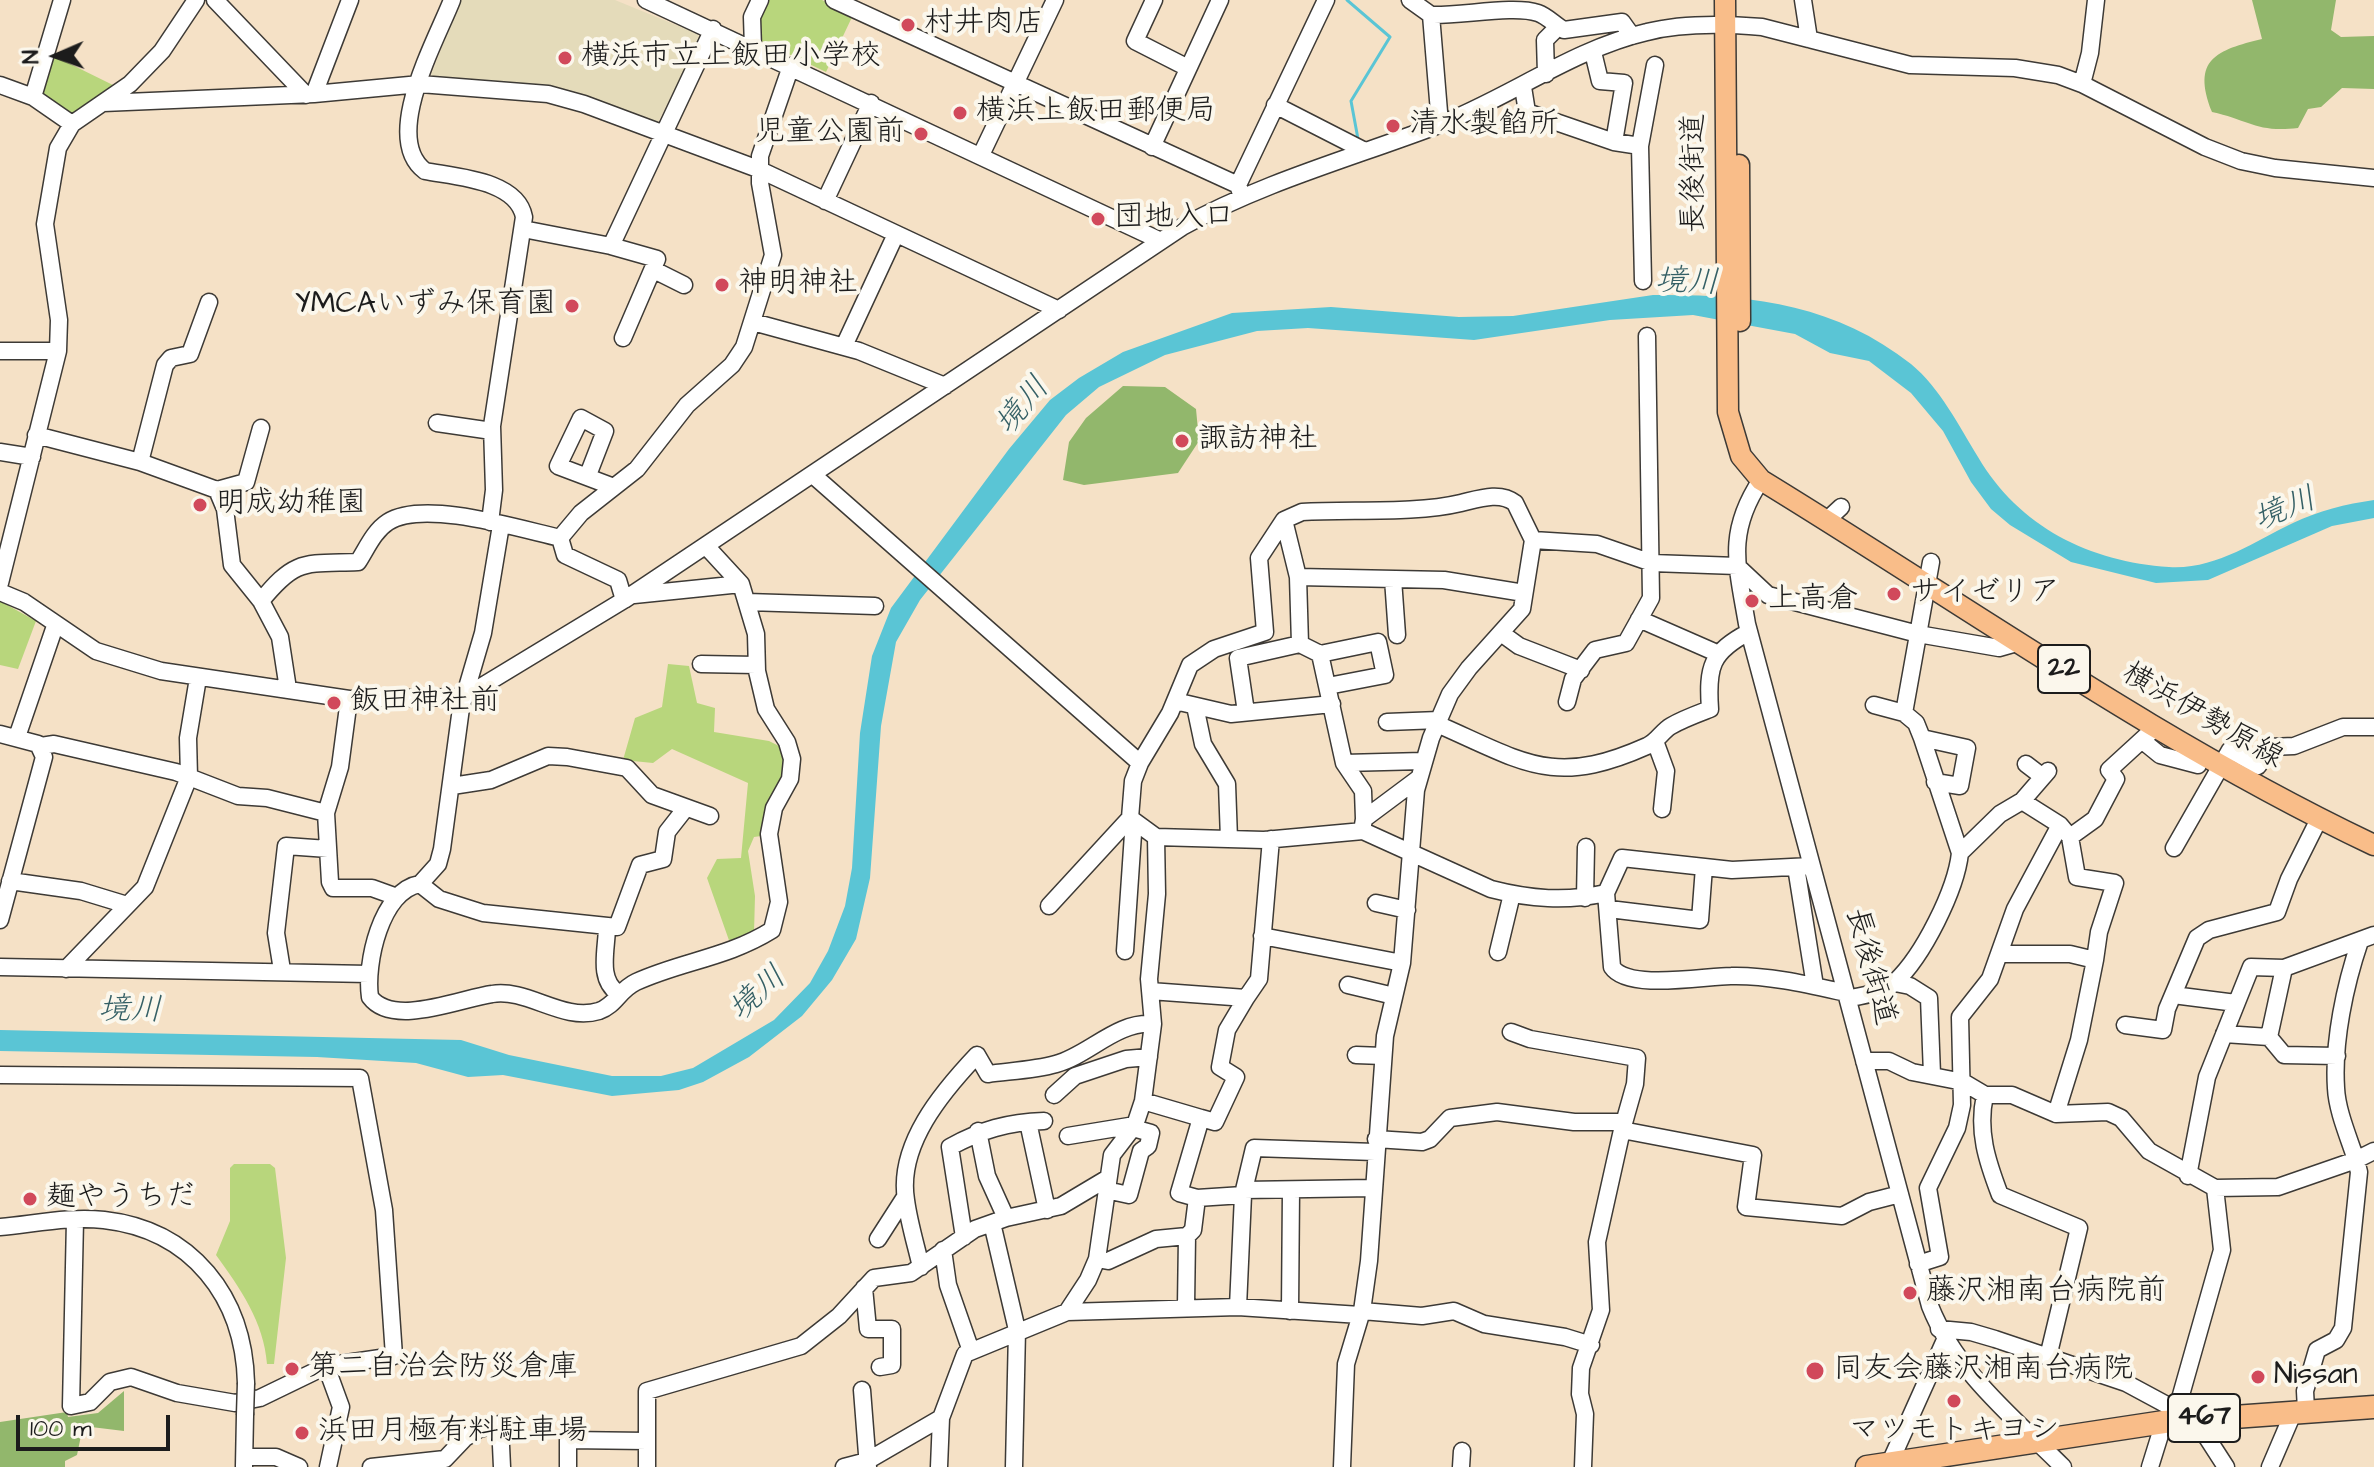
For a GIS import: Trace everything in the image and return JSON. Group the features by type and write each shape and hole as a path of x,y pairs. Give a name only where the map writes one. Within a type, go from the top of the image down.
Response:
{"highway":[{"name":"467","path":"1867,1467 2179,1418 2374,1407"}],"main road":[{"name":"長後街道","path":"1725,0 1732,25"},
{"name":"長後街道","path":"1738,0 1732,25 1733,289 1738,422 1746,452 1761,480"},
{"name":"横浜伊勢原線","path":"1761,480 1834,514 1928,583 2020,642 2150,734 2221,765 2319,819 2374,845"}],"street":[{"path":"33,97 62,0"},
{"path":"0,583 58,351 59,320 45,224 56,154 72,124 130,84 162,51 196,0"},
{"path":"215,0 310,94"},
{"path":"310,94 350,0"},
{"path":"452,0 406,117 409,148 416,164 425,171 500,189 513,196 521,205 523,229 492,431 496,523 483,633 464,697 438,864 420,884 410,886 397,897 371,945 369,974 373,1002 398,1010 441,1006 503,993 575,1012 596,1012 614,1004 618,993 640,980 755,942 772,930 777,921 779,902 770,861 769,834 774,808 790,779 792,759 787,742 766,709 756,665 756,634 741,584 706,546"},
{"path":"646,0 1161,241"},
{"path":"753,48 752,17 760,0"},
{"path":"834,0 1152,147 1240,192"},
{"path":"981,155 1055,0"},
{"path":"1154,0 1135,41 1188,68"},
{"path":"1152,147 1220,0"},
{"path":"1240,192 1275,105 1326,0"},
{"path":"1410,0 1427,9 1462,16 1512,4 1541,13 1564,30 1622,22 1632,36"},
{"path":"1803,0 1809,39"},
{"path":"2082,84 2090,53 2096,0"},
{"path":"1427,9 1440,124"},
{"path":"0,592 24,602 55,626 107,656 198,678 349,699 464,697 628,598 1161,241 1240,192 1440,124 1593,52 1632,36 1666,28 1732,25 1809,39 1910,65 2027,69 2082,84 2205,147 2241,161 2275,168 2374,178"},
{"path":"1546,74 1545,40 1558,27"},
{"path":"611,246 713,29"},
{"path":"1593,52 1600,81 1624,83 1614,142"},
{"path":"1643,281 1640,146 1655,65"},
{"path":"628,598 618,580 565,555 560,538 569,524 611,486 637,469 705,386 732,365 753,322 773,255 758,169 791,66"},
{"path":"103,103 310,94 420,84 548,94 584,104 758,169 1059,310"},
{"path":"0,85 33,97 72,124"},
{"path":"1523,87 1527,112 1614,142 1640,146"},
{"path":"825,201 871,103"},
{"path":"1275,105 1365,151"},
{"path":"523,229 611,246 657,259 623,338"},
{"path":"844,346 896,234"},
{"path":"654,270 684,285"},
{"path":"140,462 165,365 171,358 190,354 209,302"},
{"path":"753,322 844,346 945,386"},
{"path":"1567,702 1573,679 1595,650 1626,643 1651,598 1647,336"},
{"path":"0,351 58,351"},
{"path":"437,423 492,431"},
{"path":"36,435 140,462 217,490 246,482 261,428"},
{"path":"0,452 32,457"},
{"path":"588,475 611,486"},
{"path":"813,475 1140,763"},
{"name":"長後街道","path":"1761,480 1743,507 1739,520 1737,566 1749,632 1803,867 1847,996 1918,1264 1942,1335 1960,1362 2061,1466"},
{"path":"217,490 225,509 232,565 261,601 280,637 288,689"},
{"path":"1125,951 1133,834 1130,818 1133,781 1175,701 1185,672 1201,655 1265,632 1259,558 1284,520 1302,512 1434,508 1501,496 1515,503 1533,540 1522,609 1450,694 1421,770 1402,963 1383,1056 1361,1313 1346,1364 1342,1467"},
{"path":"261,601 285,572 310,564 358,562 377,532 398,517 414,514 496,523 560,538"},
{"path":"1284,520 1298,577 1300,644"},
{"path":"1533,540 1597,544 1652,563 1737,566 1768,595 1918,634 1999,648 2020,642"},
{"path":"1904,713 1931,562"},
{"path":"1298,577 1444,580 1524,593"},
{"path":"1393,579 1397,635"},
{"path":"628,598 741,584"},
{"path":"747,602 875,606"},
{"path":"1639,619 1719,654"},
{"path":"55,626 8,736 41,746 54,744 189,777 238,796 267,798 326,813"},
{"path":"1387,722 1438,722 1526,763 1570,769 1602,763 1655,741 1668,728 1710,709 1708,682 1719,654 1724,645 1749,632"},
{"path":"1501,633 1519,646 1581,670"},
{"path":"1246,712 1238,658 1300,644 1320,654 1378,642 1385,675 1328,686"},
{"path":"1320,654 1344,763 1363,791 1363,825"},
{"path":"701,664 756,665"},
{"path":"66,969 145,887 189,777 188,738 198,678"},
{"path":"349,699 340,767 326,813 333,888 372,888 397,897"},
{"path":"1175,701 1231,714 1332,704"},
{"path":"1874,705 1904,713 1916,723 1960,853 1958,867 1933,927 1895,983"},
{"path":"1195,706 1203,744 1227,784 1229,839"},
{"path":"2174,848 2230,750 2258,766 2269,747 2294,746 2343,727 2374,727"},
{"path":"1918,1264 1940,1257 1928,1188 1957,1128 1963,1082 1960,1017 1990,979 2015,909 2065,831 2100,812 2116,779 2109,770 2150,734 2160,755 2198,765"},
{"path":"1922,738 1961,744 1967,748 1960,786 1935,782"},
{"path":"1655,741 1666,771 1662,809"},
{"path":"0,920 44,757 41,746"},
{"path":"452,786 483,782 548,756 567,757 627,768 652,795 710,816"},
{"path":"1344,763 1421,770"},
{"path":"1960,853 2000,814 2022,801 2045,774 2026,764"},
{"path":"1130,818 1156,837 1271,839 1363,825 1421,770"},
{"path":"2022,801 2065,831 2077,877 2115,883 2099,932 2079,1040 2056,1114"},
{"path":"420,884 439,899 483,913 617,927 640,865 663,859 667,832 685,809"},
{"path":"1049,906 1130,818"},
{"path":"2125,1025 2163,1030 2173,995 2197,938 2209,930 2277,912 2289,879 2319,819"},
{"path":"1363,825 1491,889 1557,900 1585,898 1608,901 1700,920 1704,867"},
{"path":"1067,1312 1088,1280 1097,1259 1112,1155 1134,1127 1143,1101 1153,1024 1150,991 1157,894 1156,837"},
{"path":"1143,1101 1215,1122 1236,1077 1220,1067 1227,1030 1259,979 1271,839"},
{"path":"282,970 276,933 286,846 328,849"},
{"path":"1585,898 1586,847"},
{"path":"1815,986 1803,867 1746,870 1622,858 1608,901 1612,967 1618,974 1676,981 1732,975 1815,986 1847,996 1895,983 1910,986 1929,998 1932,1074"},
{"path":"10,881 81,891 127,905"},
{"path":"1498,952 1512,894"},
{"path":"1376,903 1407,910"},
{"path":"607,926 605,975 610,988 618,993"},
{"path":"1262,936 1402,963"},
{"path":"2188,1176 2207,1077 2251,967 2284,968 2367,938"},
{"path":"2270,1467 2300,1410 2317,1350 2336,1340 2343,1328 2359,1172 2336,1090 2337,1056 2351,968 2367,938"},
{"path":"1999,954 2070,954 2095,960"},
{"path":"0,967 369,974"},
{"path":"2269,1037 2284,968"},
{"path":"1348,985 1394,996"},
{"path":"1150,991 1246,998"},
{"path":"2173,995 2236,1003"},
{"path":"921,1267 905,1197 911,1147 949,1085 977,1055 988,1074 1059,1064 1117,1031 1140,1023 1153,1024"},
{"path":"1511,1032 1530,1039 1637,1058 1635,1084 1597,1242 1601,1310 1581,1368 1580,1394 1585,1414 1583,1467"},
{"path":"2224,1034 2269,1037 2284,1055 2337,1056"},
{"path":"1356,1055 1383,1056"},
{"path":"1054,1095 1075,1076 1126,1059 1149,1057"},
{"path":"1864,1061 1889,1061 1912,1072 1963,1082 1985,1095 2012,1095 2056,1114 2081,1114 2097,1110 2108,1112 2121,1118 2149,1151 2188,1176 2215,1188 2278,1187 2374,1151"},
{"path":"0,1075 360,1078 384,1210 394,1356 326,1366 260,1398 235,1403 177,1393 131,1377 110,1382 90,1402 71,1406 75,1220"},
{"path":"1985,1095 1981,1114 1983,1140 2000,1195 2079,1228 2048,1357"},
{"path":"1238,1307 1244,1192 1254,1148 1422,1142 1457,1115 1497,1112 1623,1126 1753,1155 1746,1207 1842,1216 1869,1202 1900,1194"},
{"path":"1201,1118 1179,1193 1197,1198 1244,1192 1373,1188"},
{"path":"964,1237 950,1147 978,1131 1036,1122 1047,1210"},
{"path":"647,1467 647,1391 801,1346 839,1316 874,1278 911,1273 964,1237 999,1220 1047,1210 1107,1184 1129,1195 1141,1151 1148,1146 1151,1133 1134,1127 1068,1136"},
{"path":"978,1131 999,1220 1017,1330 1014,1467"},
{"path":"2150,1467 2179,1418 2222,1250 2215,1188"},
{"path":"1290,1311 1291,1190"},
{"path":"878,1239 905,1197"},
{"path":"1097,1259 1108,1261 1156,1239 1187,1236 1193,1230 1197,1198"},
{"path":"0,1227 102,1220 152,1232 178,1246 217,1284 239,1326 246,1383 244,1462 276,1457 299,1467"},
{"path":"1186,1306 1187,1236"},
{"path":"943,1250 948,1285 971,1351"},
{"path":"864,1288 868,1329 892,1329 892,1365 880,1367"},
{"path":"939,1467 941,1418 965,1354 1067,1312 1186,1306 1422,1316 1460,1312 1484,1324 1565,1337 1591,1345"},
{"path":"1889,1465 1942,1335 1971,1332 2126,1383 2179,1418 2226,1467"},
{"path":"326,1366 341,1407 328,1467"},
{"path":"862,1390 868,1464"},
{"path":"844,1467 868,1464 941,1418"},
{"path":"371,1467 445,1459 465,1438 479,1429 500,1424 502,1467"},
{"path":"568,1467 568,1440 647,1441"}],"shaded area":[{"name":"横浜市立上飯田小学校","path":"460,0 615,0 698,34 700,40 657,124 433,79 431,75"}],"green space":[{"path":"765,0 822,0 853,15 826,72 755,38"},
{"path":"2252,0 2336,0 2331,30 2341,37 2374,36 2374,89 2342,88 2321,107 2308,109 2298,128 2272,129 2212,112 2205,80 2212,60 2232,48 2262,39"},
{"path":"52,55 117,87 71,119 41,97"},
{"path":"1123,386 1165,387 1196,409 1199,441 1178,473 1084,485 1063,480 1069,442 1086,418"},
{"path":"0,601 36,621 18,669 0,665"},
{"path":"668,664 689,666 697,703 715,708 714,732 769,741 783,748 787,763 761,836 754,837 748,851 755,896 754,933 731,946 707,878 717,859 741,858 748,783 672,749 653,763 623,760 635,718 662,707"},
{"path":"234,1164 270,1164 275,1168 286,1258 274,1364 267,1364 256,1320 216,1255 230,1221 230,1168"},
{"path":"124,1391 124,1431 83,1426 77,1455 65,1461 65,1467 0,1467 0,1422 67,1412 68,1417 98,1413"}],"water":[{"path":"1653,295 1723,297 1789,306 1852,327 1882,343 1911,364 1931,384 1995,482 2014,503 2059,536 2112,558 2140,564 2186,567 2218,559 2332,508 2374,500 2374,518 2332,526 2208,580 2156,583 2071,562 2010,525 1991,509 1971,482 1943,431 1911,393 1869,361 1830,353 1795,334 1693,315 1610,320 1474,340 1308,328 1257,331 1165,355 1099,387 1066,415 920,600 896,642 881,726 870,878 856,939 832,980 802,1016 749,1057 703,1082 679,1090 612,1096 503,1075 468,1077 416,1063 317,1057 0,1051 0,1030 461,1040 509,1055 612,1076 661,1076 693,1068 774,1020 810,983 828,951 845,906 852,868 860,733 872,656 891,608 1009,449 1050,400 1079,378 1123,352 1232,313 1331,307 1459,317 1513,316"}],"waterway":[{"path":"1347,0 1390,37 1351,101 1358,139"}],"place":[{"name":"村井肉店","path":"908,25"},
{"name":"横浜市立上飯田小学校","path":"565,58"},
{"name":"横浜上飯田郵便局","path":"960,113"},
{"name":"清水製餡所","path":"1393,126"},
{"name":"児童公園前","path":"921,134"},
{"name":"団地入口","path":"1098,219"},
{"name":"神明神社","path":"722,285"},
{"name":"YMCAいずみ保育園","path":"572,306"},
{"name":"諏訪神社","path":"1182,441"},
{"name":"明成幼稚園","path":"200,505"},
{"name":"サイゼリア","path":"1894,594"},
{"name":"上高倉","path":"1752,601"},
{"name":"飯田神社前","path":"334,703"},
{"name":"麺やうちだ","path":"30,1199"},
{"name":"藤沢湘南台病院前","path":"1910,1293"},
{"name":"第二自治会防災倉庫","path":"292,1369"},
{"name":"同友会藤沢湘南台病院","path":"1815,1371"},
{"name":"Nissan","path":"2258,1377"},
{"name":"マツモトキヨシ","path":"1954,1401"},
{"name":"浜田月極有料駐車場","path":"302,1433"}],"water label":[{"name":"境川","path":"1687,284"},
{"name":"境川","path":"1024,407"},
{"name":"境川","path":"2286,511"},
{"name":"境川","path":"759,995"},
{"name":"境川","path":"130,1012"}]}
